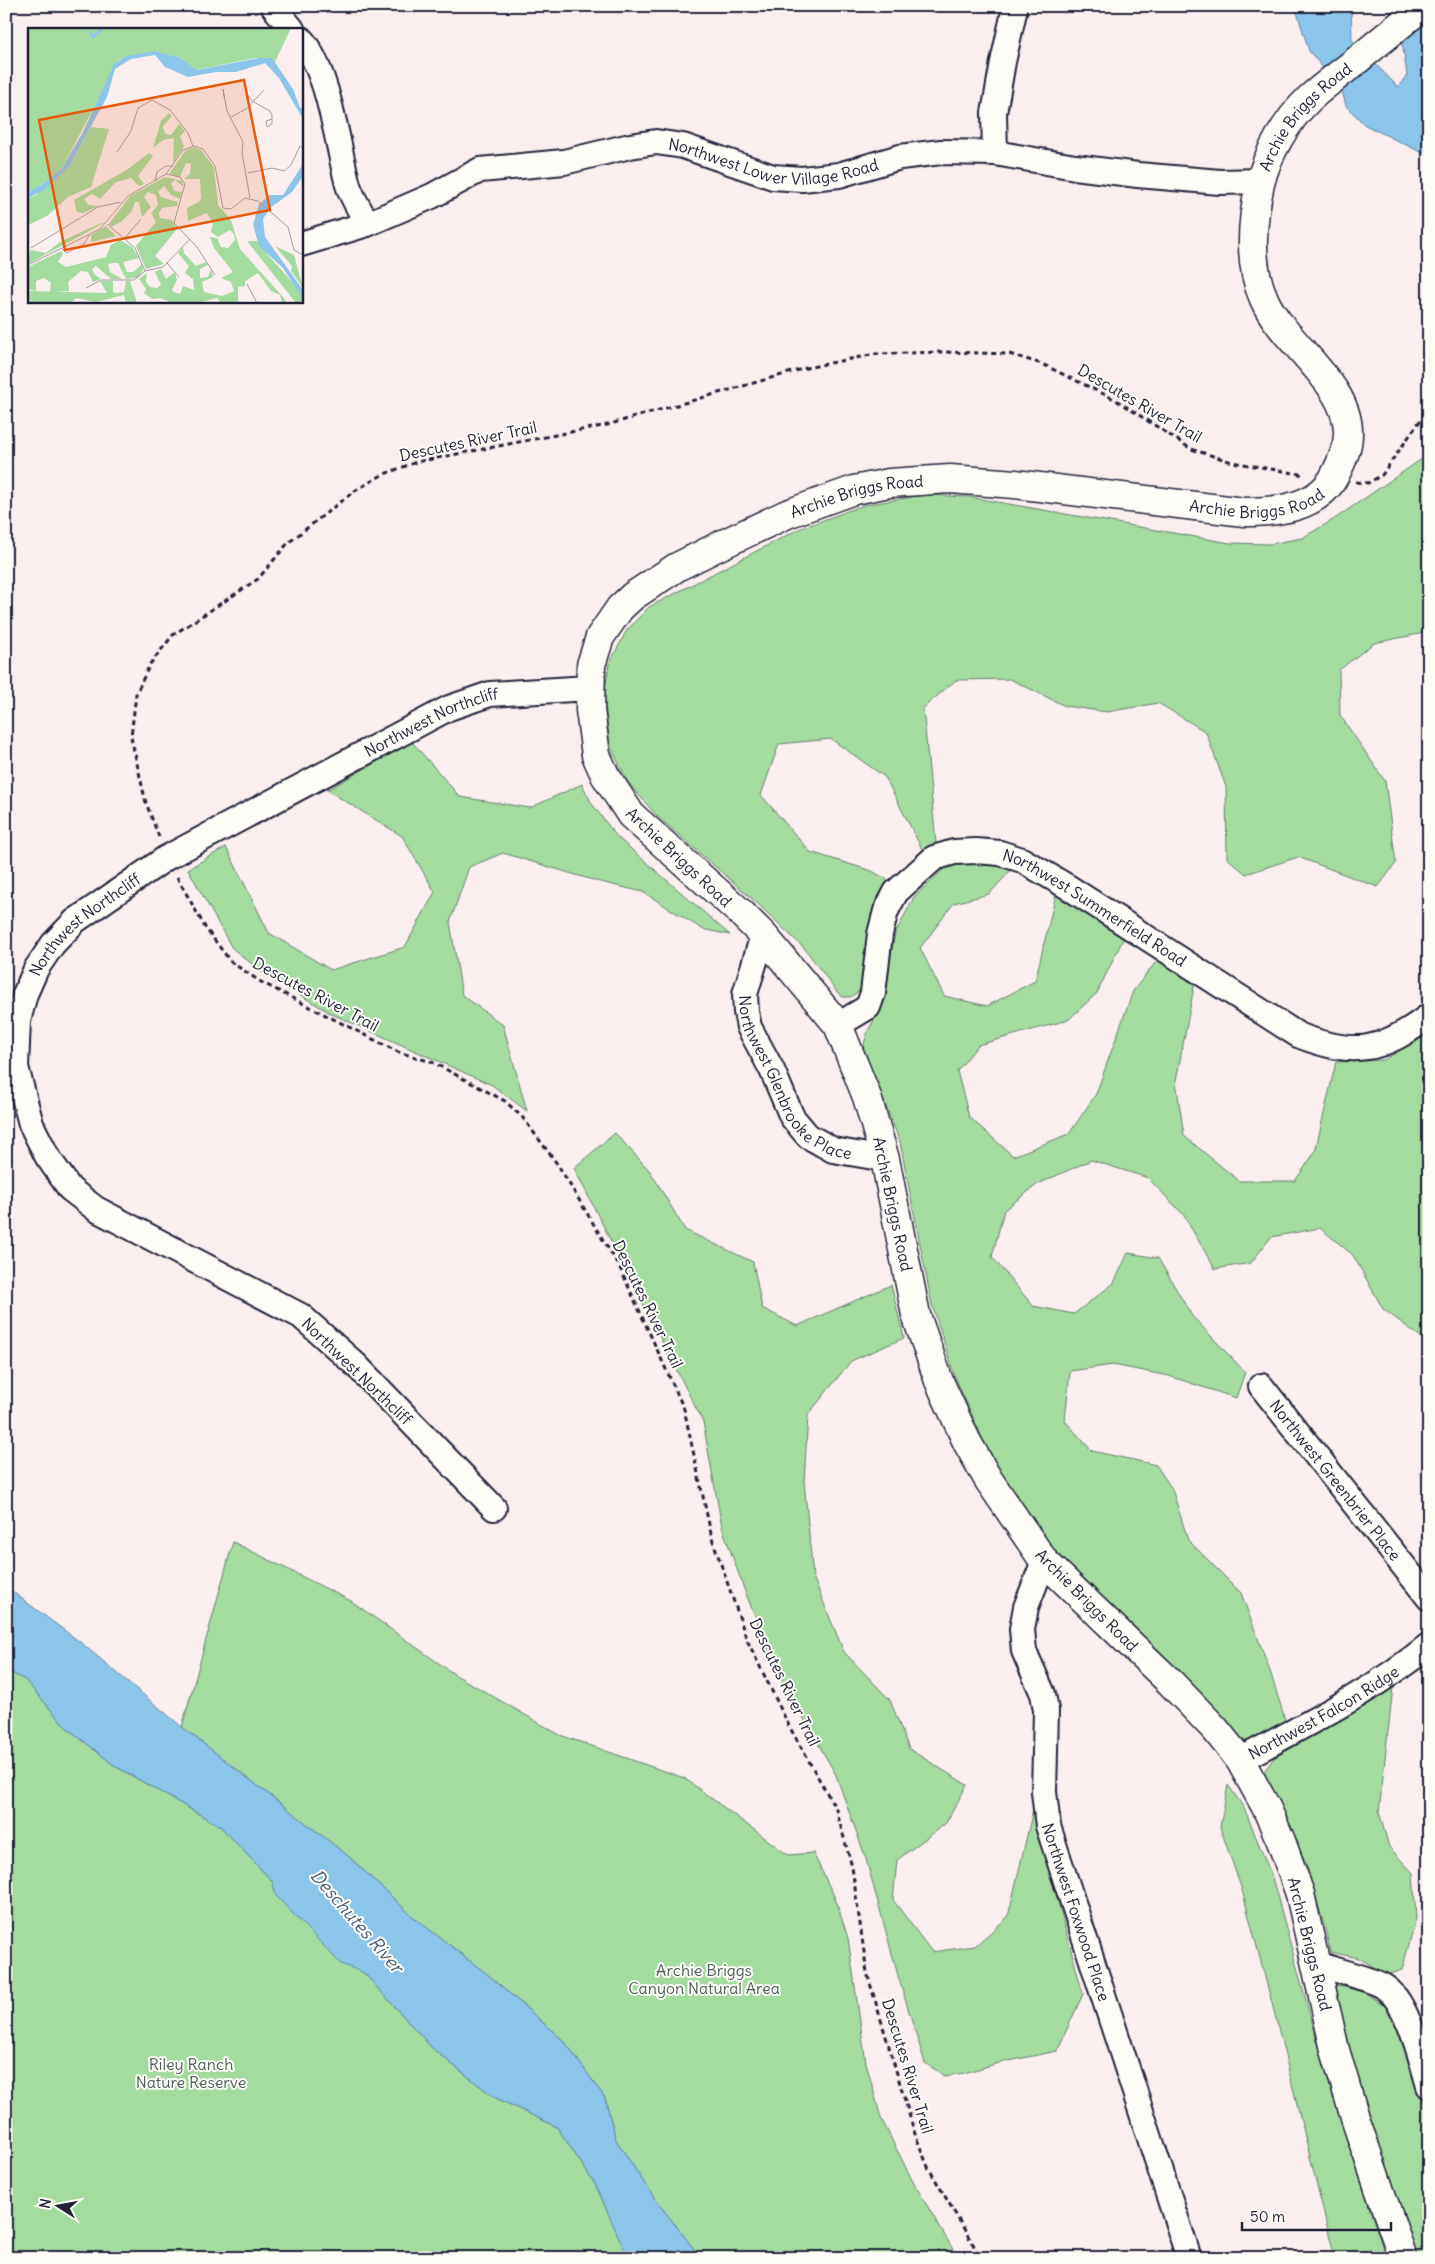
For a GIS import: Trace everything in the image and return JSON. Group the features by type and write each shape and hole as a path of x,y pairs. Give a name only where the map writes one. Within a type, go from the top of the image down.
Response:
{"street":[{"path":"273,6 291,28"},
{"path":"995,153 994,113 1014,6"},
{"name":"Archie Briggs Road","path":"1403,2258 1356,2121 1335,2050 1300,1894 1282,1841 1240,1760 1216,1729 1044,1561 988,1479 968,1442 940,1381 916,1315 885,1159 868,1097 838,1025 763,935 695,872 649,833 620,800 596,755 590,710 590,688 591,665 600,636 620,608 645,586 677,567 787,514 854,490 889,483 950,479 1015,484 1244,512 1273,512 1295,507 1316,497 1333,480 1344,456 1348,433 1345,412 1325,378 1295,345 1263,298 1258,281 1253,242 1255,212 1261,182 1273,151 1290,122 1308,100 1423,6"},
{"path":"302,40 309,48 324,87 349,188 367,224"},
{"name":"Northwest Lower Village Road","path":"302,244 367,224 432,196 480,170 564,162 630,146 656,142 683,146 773,177 802,179 838,175 900,157 941,152 995,153 1074,167 1138,175 1220,182 1261,182"},
{"name":"Northwest Northcliff","path":"494,1508 356,1365 301,1316 96,1209 70,1188 47,1156 32,1124 16,1067 18,1021 25,994 36,969 52,944 76,920 166,858 449,708 490,694 590,688"},
{"name":"Northwest Summerfield Road","path":"838,1025 868,1007 873,993 880,934 886,911 896,892 934,858 954,852 1000,853 1022,860 1068,886 1298,1035 1322,1045 1346,1050 1372,1047 1404,1034 1429,1016"},
{"name":"Northwest Glenbrooke Place","path":"763,935 746,988 746,1012 749,1026 772,1070 792,1117 808,1136 833,1150 885,1159"},
{"name":"Northwest Greenbrier Place","path":"1261,1386 1429,1598"},
{"name":"Northwest Foxwood Place","path":"1044,1561 1026,1607 1022,1629 1024,1650 1043,1694 1046,1710 1044,1792 1048,1826 1189,2258"},
{"name":"Northwest Falcon Ridge","path":"1240,1760 1338,1708 1413,1658 1429,1645"},
{"path":"1317,1964 1384,1986 1398,2000 1416,2043 1429,2086"}],"path":[{"name":"Descutes River Trail","path":"981,2258 928,2167 914,2134 867,1973 852,1866 836,1809 789,1726 747,1640 712,1538 684,1409 620,1268 558,1165 522,1118 505,1102 432,1062 398,1052 261,982 231,962 206,929 166,858 146,803 131,736 136,694 150,664 173,635 258,579 288,543 353,492 382,475 416,462 607,425 816,366 875,354 946,352 1009,354 1042,364 1116,400 1192,449 1232,462 1333,480 1368,483 1382,475 1419,422 1429,412"}],"green space":[{"path":"1429,454 1429,632 1374,643 1339,670 1340,715 1385,781 1396,863 1378,887 1298,857 1246,874 1227,858 1226,787 1206,732 1158,703 1107,712 1065,706 1010,679 956,680 923,708 936,843 923,851 885,777 831,739 779,744 761,795 810,852 872,871 893,883 861,989 851,997 843,997 837,992 805,949 757,903 656,815 627,781 610,745 604,696 609,664 627,630 649,607 799,529 864,505 924,495 969,497 1230,543 1270,544 1302,538 1333,520"},
{"path":"412,742 460,797 530,808 582,784 592,804 617,837 730,935 702,929 643,892 596,881 503,853 469,867 450,922 462,995 503,1025 527,1111 492,1085 332,1014 262,972 232,948 188,869 226,847 269,933 331,970 405,947 435,892 402,836 327,790"},
{"path":"969,861 1014,867 989,894 954,903 920,948 944,996 987,1006 1035,981 1057,890 1125,935 1097,993 1068,1020 978,1045 957,1071 969,1117 1013,1156 1069,1134 1096,1094 1133,991 1159,958 1195,982 1176,1081 1184,1136 1239,1181 1295,1181 1315,1152 1336,1062 1384,1060 1429,1032 1429,1343 1383,1309 1353,1255 1320,1228 1271,1237 1251,1263 1215,1269 1183,1214 1148,1178 1091,1160 1038,1184 1004,1210 992,1257 1033,1306 1074,1314 1114,1283 1128,1253 1158,1258 1192,1316 1245,1372 1236,1398 1169,1376 1113,1365 1070,1371 1065,1421 1092,1451 1156,1465 1172,1489 1188,1540 1241,1593 1270,1671 1287,1726 1258,1741 1252,1742 1239,1739 1084,1587 1042,1538 992,1460 956,1379 932,1305 900,1142 863,1048 868,1031 880,1009 895,934 914,897 944,869"},
{"path":"615,1133 650,1171 685,1230 753,1262 762,1308 797,1326 891,1285 904,1338 851,1361 808,1415 804,1481 813,1577 844,1652 890,1700 909,1749 967,1785 946,1823 897,1860 893,1900 932,1952 975,1946 1008,1917 1033,1810 1083,1994 1057,2051 945,2076 925,2063 899,1979 866,1859 836,1775 778,1673 744,1589 722,1527 703,1422 574,1168"},
{"name":"Archie Briggs Canyon Natural Area","path":"233,1542 351,1601 454,1674 560,1735 684,1778 788,1855 813,1853 835,1898 848,1938 866,2063 881,2118 912,2180 958,2258 701,2258 654,2198 616,2140 605,2098 565,2042 492,1978 412,1916 347,1855 182,1727"},
{"name":"Riley Ranch Nature Reserve","path":"6,1670 25,1680 66,1727 115,1766 220,1826 364,1973 434,2050 494,2097 557,2127 595,2184 636,2258 6,2258"},
{"path":"1393,1687 1379,1812 1389,1847 1413,1873 1416,1918 1402,1970 1387,1975 1359,1958 1330,1952 1306,1863 1280,1807 1265,1782 1265,1770 1274,1758 1373,1701"},
{"path":"1228,1785 1244,1808 1271,1874 1332,2094 1386,2258 1335,2258 1242,1890 1220,1827"},
{"path":"1336,1985 1364,1992 1392,2010 1404,2028 1429,2120 1429,2258 1417,2258 1394,2191 1351,2055"}],"water":[{"path":"1295,6 1351,6 1352,40 1398,87 1407,75 1403,48 1390,6 1423,6 1429,13 1429,156 1365,125 1346,106 1342,91 1309,51"},
{"name":"Deschutes River","path":"6,1587 80,1642 182,1727 347,1855 412,1916 492,1978 565,2042 605,2098 616,2140 654,2198 701,2258 628,2258 595,2184 557,2127 494,2097 434,2050 364,1973 341,1964 276,1896 272,1881 220,1826 115,1766 66,1727 25,1680 6,1670"}]}
